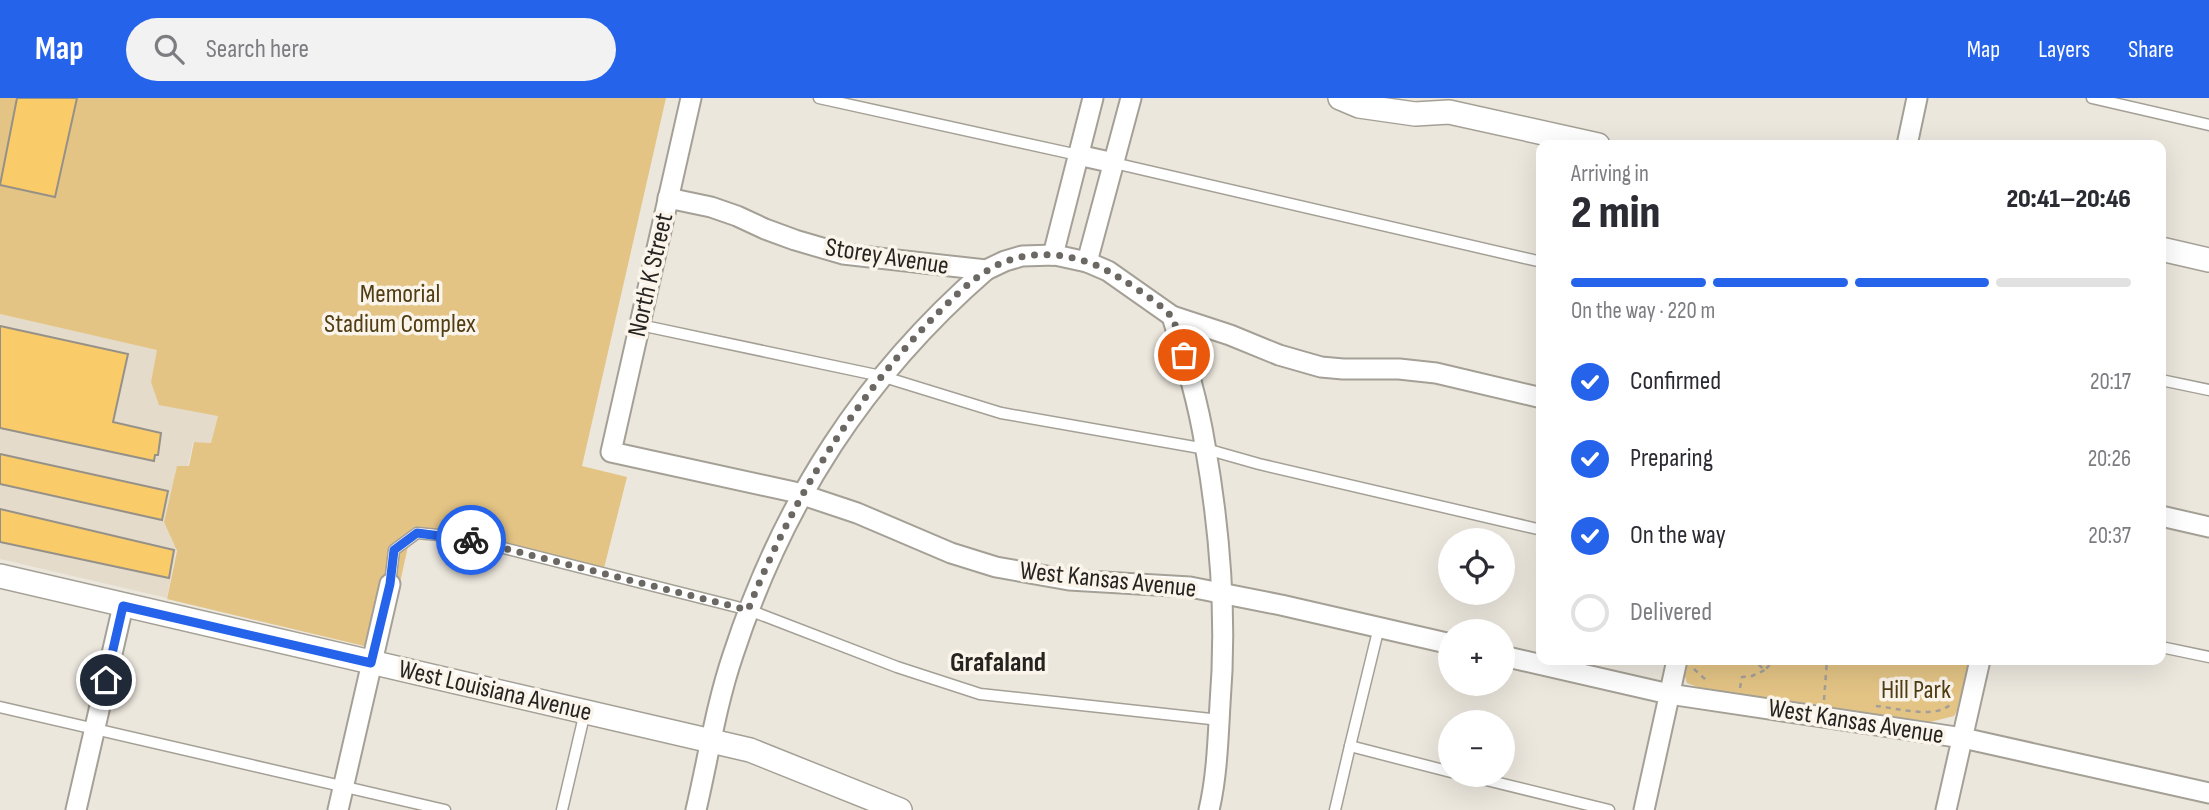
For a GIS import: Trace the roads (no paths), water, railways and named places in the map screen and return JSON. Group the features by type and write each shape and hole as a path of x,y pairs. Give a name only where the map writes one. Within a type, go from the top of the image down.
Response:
{"street":[{"name":"North K Street","path":"611,452 691,98"},
{"path":"1053,255 1093,98"},
{"path":"1087,262 1131,98"},
{"path":"1340,98 1359,106 1415,114 1449,112 1575,140"},
{"path":"1908,140 1917,98"},
{"path":"1079,155 1114,163"},
{"name":"Storey Avenue","path":"668,198 711,207 795,240 843,254 986,270 1022,256 1053,255 1087,262 1108,271 1172,316 1230,335 1262,350 1321,367 1418,370 1536,397"},
{"path":"2166,250 2209,260"},
{"path":"696,810 733,655 748,610 775,546 802,495 839,433 881,376 942,309 986,270"},
{"path":"1172,316 1206,449 1217,520 1223,631 1220,720 1209,810"},
{"name":"West Kansas Avenue","path":"611,452 802,495 857,513 951,553 996,567 1069,580 1169,585 1438,641"},
{"path":"2166,517 2209,527"},
{"name":"West Louisiana Avenue","path":"0,576 750,750 900,810"},
{"path":"338,810 390,584"},
{"path":"76,810 123,606"},
{"name":"West Kansas Avenue","path":"1515,659 1536,664"},
{"name":"West Kansas Avenue","path":"1542,665 1669,694 1823,708 2209,793"},
{"path":"1644,810 1669,694 1683,665"},
{"path":"1946,810 1979,665"}],"lane":[{"path":"819,98 1079,155"},
{"path":"2092,98 2209,125"},
{"path":"1114,163 1536,261"},
{"path":"640,325 881,376 1001,413 1206,449 1259,464 1536,529"},
{"path":"2166,381 2209,390"},
{"path":"390,584 394,550 417,533 460,537 748,610 897,667 980,694 1220,720"},
{"path":"1335,810 1379,627"},
{"path":"2166,647 2209,657"},
{"path":"0,708 445,810"},
{"path":"562,810 585,711"},
{"path":"1350,746 1438,769"},
{"path":"1515,787 1608,810"}],"district":[{"name":"Grafaland","path":"998,662"}],"park label":[{"name":"Memorial Stadium Complex","path":"400,309"},
{"name":"Hill Park","path":"1916,690"}]}
